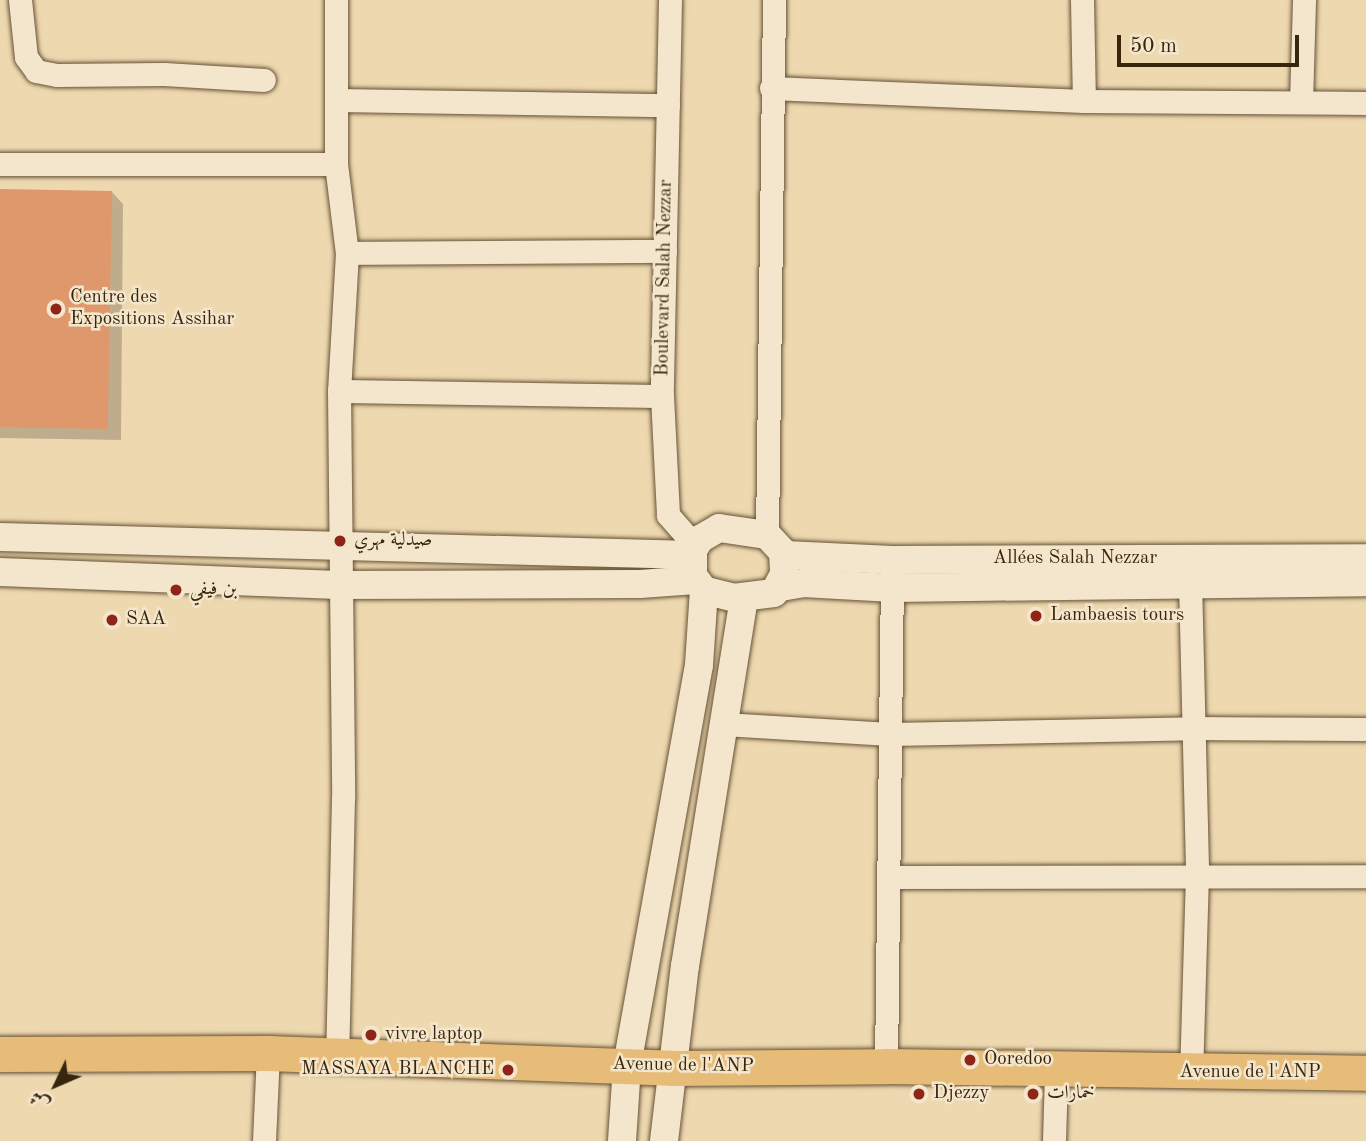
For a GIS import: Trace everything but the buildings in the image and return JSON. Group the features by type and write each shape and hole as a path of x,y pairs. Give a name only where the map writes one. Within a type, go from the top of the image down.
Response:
{"main road":[{"name":"Avenue de l'ANP","path":"0,1054 268,1053 672,1068 886,1066 1056,1072 1366,1073"}],"street":[{"path":"20,0 26,57 36,71 57,75 164,74 264,80"},
{"path":"336,0 336,164 347,253 339,391 338,585 343,798 337,1055"},
{"name":"Boulevard Salah Nezzar","path":"670,0 662,396 668,515 697,568"},
{"path":"774,0 771,88 776,545 781,587"},
{"path":"1082,0 1084,101"},
{"path":"1301,102 1304,0"},
{"path":"771,88 1084,101 1366,103"},
{"path":"337,100 668,104"},
{"path":"0,164 336,164"},
{"path":"347,253 665,251"},
{"path":"339,391 662,396"},
{"name":"Allées Salah Nezzar","path":"697,568 719,528 892,574 1366,558"},
{"path":"0,537 338,544 697,568 744,598 767,596 781,587 803,583 892,574 1366,582"},
{"path":"0,572 338,585 640,584 697,568"},
{"path":"622,1141 627,1065 699,665 697,568"},
{"path":"886,1066 892,877 892,574"},
{"path":"1190,581 1197,874 1191,1072"},
{"path":"664,1141 672,1068 744,598"},
{"path":"723,724 890,734 1195,727 1366,730"},
{"path":"664,868 700,879"},
{"path":"892,877 1197,874 1366,876"},
{"path":"264,1141 268,1053"},
{"path":"1054,1141 1056,1072"}],"place":[{"name":"Centre des Expositions Assihar","path":"56,309"},
{"name":"صيدلية مهري","path":"340,541"},
{"name":"بن فيفي","path":"176,590"},
{"name":"Lambaesis tours","path":"1036,616"},
{"name":"SAA","path":"112,620"},
{"name":"vivre laptop","path":"371,1035"},
{"name":"Ooredoo","path":"970,1060"},
{"name":"MASSAYA BLANCHE","path":"508,1070"},
{"name":"Djezzy","path":"919,1094"},
{"name":"خمارات","path":"1033,1094"}]}
